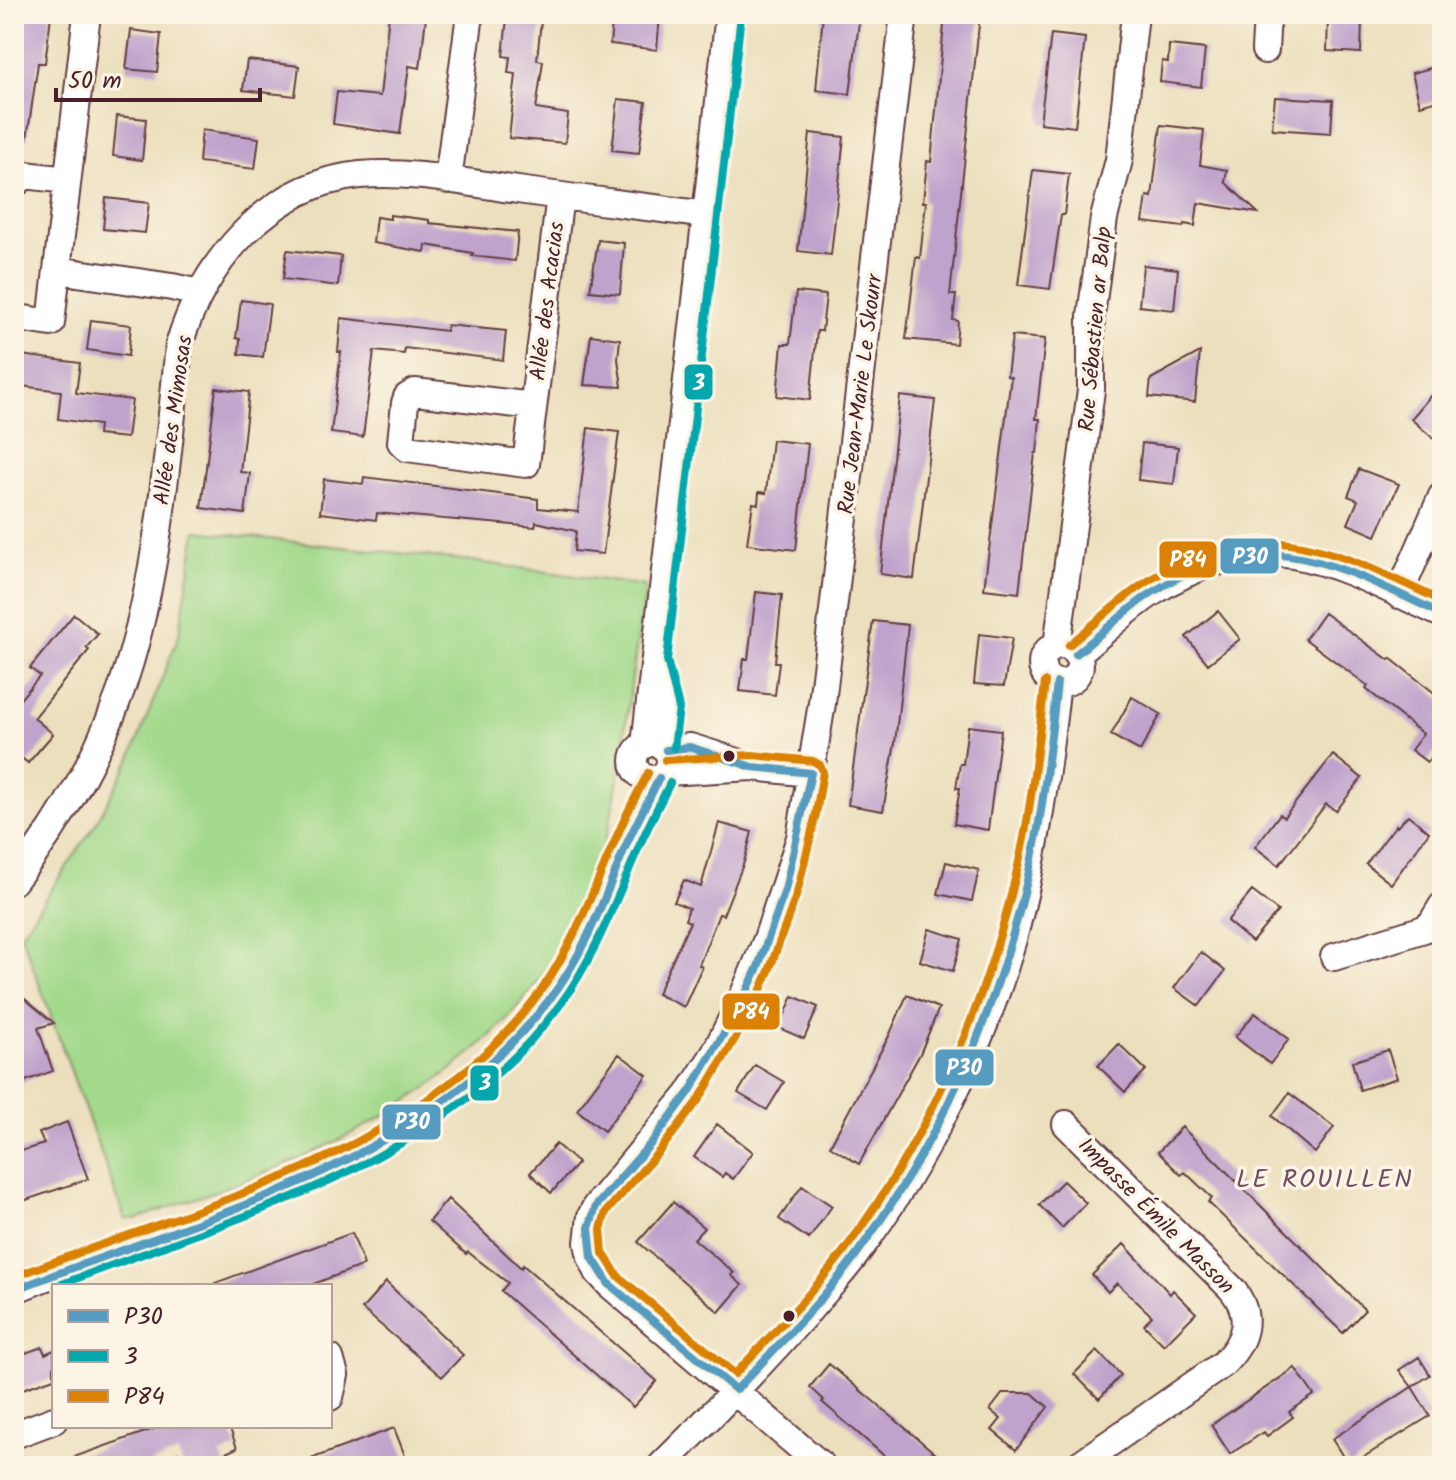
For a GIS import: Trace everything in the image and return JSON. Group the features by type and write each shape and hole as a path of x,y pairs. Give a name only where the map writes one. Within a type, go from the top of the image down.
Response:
{"street":[{"path":"14,315 51,323 87,14"},
{"path":"448,180 470,14"},
{"path":"14,1290 292,1186 378,1145 425,1117 455,1096 502,1055 549,1000 587,936 638,819 656,761 655,661 729,14"},
{"name":"Rue Jean-Marie Le Skourr","path":"822,1466 604,1278 591,1257 588,1228 596,1206 688,1095 729,1026 767,939 790,872 804,818 824,688 904,14"},
{"name":"Rue Sébastien ar Balp","path":"736,1390 853,1260 922,1153 955,1091 1000,977 1036,837 1057,683 1046,676 1042,665 1045,653 1066,650 1091,390 1091,316 1104,218 1119,160 1135,14"},
{"path":"1265,50 1267,14"},
{"path":"14,185 25,175 67,180"},
{"name":"Allée des Mimosas","path":"14,881 70,800 96,749 130,665 157,535 179,345 199,293 212,271 246,231 277,206 303,192 332,180 360,175 448,180 706,215"},
{"name":"Allée des Acacias","path":"533,406 415,392 407,397 405,403 401,442 407,448 526,464 560,196"},
{"path":"57,270 199,293"},
{"path":"1399,595 1442,496"},
{"path":"1066,650 1104,634 1130,608 1172,580 1198,568 1245,557 1295,555 1328,565 1442,614"},
{"path":"656,761 811,773"},
{"path":"1334,957 1424,929 1431,924 1442,906"},
{"name":"Impasse Émile Masson","path":"1066,1124 1231,1288 1241,1303 1245,1324 1240,1345 1223,1364 1077,1466"},
{"path":"332,1365 335,1375 332,1388"},
{"path":"661,1466 736,1390"},
{"path":"14,1435 52,1421"}],"green space":[{"path":"196,531 472,561 644,586 646,590 622,755 602,853 583,906 557,954 526,997 490,1036 449,1071 358,1130 266,1173 137,1219 125,1219 21,934 95,825 130,760 179,635"}],"building":[{"path":"18,14 51,16 45,63 38,63 27,139 14,138 14,27 17,27"},
{"path":"389,14 426,17 420,68 409,66 400,134 333,124 337,92 380,96"},
{"path":"626,14 660,14 657,50 610,44 612,23 625,24"},
{"path":"823,14 860,14 850,94 816,90"},
{"path":"945,14 980,15 950,295 956,295 953,320 958,321 956,344 906,339 916,257 920,258 927,161 931,162"},
{"path":"507,18 541,21 537,60 543,61 536,109 568,114 565,143 509,138 516,74 508,73 510,57 503,56"},
{"path":"1328,18 1362,19 1361,53 1327,51"},
{"path":"131,30 161,34 157,72 126,69"},
{"path":"1051,34 1085,38 1075,127 1040,123"},
{"path":"1169,45 1205,49 1201,87 1160,82 1162,61 1168,62"},
{"path":"247,60 299,66 295,96 243,90"},
{"path":"1442,65 1442,99 1420,105 1412,73"},
{"path":"1275,97 1333,100 1331,133 1272,129"},
{"path":"618,99 646,102 639,153 612,150"},
{"path":"117,116 146,119 142,160 113,156"},
{"path":"1161,125 1204,130 1200,165 1227,170 1225,182 1258,213 1198,203 1195,226 1143,222 1147,196 1152,197"},
{"path":"202,130 259,138 255,169 199,162"},
{"path":"810,133 844,137 831,255 798,251"},
{"path":"1033,170 1069,174 1050,289 1018,285"},
{"path":"106,198 149,203 145,233 103,229"},
{"path":"390,215 429,220 429,223 518,232 515,261 472,256 473,253 426,245 425,252 373,243 376,217 390,219"},
{"path":"598,240 624,243 620,294 590,291"},
{"path":"287,250 341,256 338,286 283,279"},
{"path":"1143,265 1178,269 1174,310 1139,306"},
{"path":"796,292 826,295 822,331 817,331 810,400 777,396 782,344 790,344"},
{"path":"241,300 270,304 263,357 239,354 240,339 236,338"},
{"path":"341,318 446,331 447,325 506,331 503,360 405,348 404,354 374,351 363,437 331,433 341,352 338,352"},
{"path":"91,320 131,325 128,356 87,350"},
{"path":"591,335 620,339 618,359 622,387 584,385"},
{"path":"1012,336 1045,339 1036,419 1040,419 1037,453 1019,593 984,589 1011,377 1007,376"},
{"path":"1200,352 1195,402 1149,397 1151,379"},
{"path":"14,354 80,363 76,393 132,400 127,438 98,435 99,425 58,419 61,391 14,385"},
{"path":"1442,382 1442,446 1411,419"},
{"path":"216,388 249,392 240,472 250,473 245,514 201,508"},
{"path":"900,396 935,400 914,579 880,574"},
{"path":"588,428 619,432 603,554 574,551 576,531 536,522 535,527 377,513 376,520 320,513 324,479 363,484 364,477 538,499 538,508 578,512"},
{"path":"772,440 808,444 796,550 747,544 753,503 758,504 759,492 766,493"},
{"path":"1142,443 1178,447 1174,484 1138,480"},
{"path":"1359,469 1399,484 1376,536 1348,524 1358,500 1348,496"},
{"path":"756,592 782,595 775,695 740,691 744,659 748,659"},
{"path":"1218,611 1240,639 1208,664 1186,637"},
{"path":"1324,613 1390,658 1442,699 1442,749 1439,747 1427,762 1411,750 1423,734 1366,689 1368,686 1305,639"},
{"path":"74,614 98,634 86,648 89,650 34,718 53,734 28,763 14,752 14,701 17,703 40,676 30,668"},
{"path":"873,621 908,625 895,743 883,811 848,805"},
{"path":"979,634 1012,638 1004,686 974,684"},
{"path":"1132,697 1161,714 1140,751 1111,735"},
{"path":"968,726 1001,730 988,830 954,824 960,788 956,788"},
{"path":"1333,755 1362,778 1336,811 1326,804 1279,865 1255,847 1280,814 1284,817"},
{"path":"1408,815 1429,832 1391,884 1366,864 1396,825"},
{"path":"719,823 752,832 744,862 723,915 719,914 699,965 702,967 684,1007 657,994 690,922 685,920 689,908 674,902 684,880 701,887"},
{"path":"946,862 979,870 972,901 938,894"},
{"path":"1252,891 1278,911 1252,942 1227,921"},
{"path":"929,929 962,939 953,971 920,961"},
{"path":"1201,952 1225,971 1199,1006 1174,988"},
{"path":"14,990 54,1023 38,1028 53,1071 14,1085"},
{"path":"907,995 939,1008 920,1054 859,1164 830,1146 889,1036"},
{"path":"793,996 818,1007 804,1039 779,1028"},
{"path":"1255,1013 1289,1039 1270,1064 1235,1037"},
{"path":"1119,1044 1146,1070 1125,1092 1098,1066"},
{"path":"1388,1050 1397,1078 1360,1090 1352,1062"},
{"path":"619,1054 647,1075 604,1131 577,1110"},
{"path":"755,1065 784,1082 767,1110 738,1093"},
{"path":"1289,1093 1334,1127 1315,1153 1272,1116"},
{"path":"67,1122 88,1179 14,1204 14,1153 44,1144 39,1133"},
{"path":"717,1124 753,1152 733,1179 725,1173 722,1177 694,1157"},
{"path":"1182,1127 1365,1310 1343,1333 1208,1202 1212,1198 1185,1172 1181,1175 1158,1152"},
{"path":"556,1144 578,1163 551,1193 530,1173"},
{"path":"1063,1181 1086,1203 1062,1228 1039,1205"},
{"path":"802,1186 832,1206 809,1239 779,1219"},
{"path":"448,1199 521,1268 523,1265 657,1381 633,1407 501,1291 508,1283 468,1252 466,1254 429,1221"},
{"path":"673,1202 704,1228 694,1239 734,1273 731,1275 742,1285 719,1312 638,1242"},
{"path":"352,1233 364,1265 313,1284 215,1283"},
{"path":"1124,1244 1170,1294 1173,1290 1196,1313 1164,1345 1144,1325 1152,1316 1117,1283 1108,1292 1092,1275"},
{"path":"386,1282 463,1355 442,1377 362,1309"},
{"path":"42,1347 45,1354 52,1351 52,1379 14,1392 14,1357"},
{"path":"1097,1351 1121,1375 1099,1399 1074,1374"},
{"path":"1419,1357 1430,1375 1412,1387 1399,1370"},
{"path":"829,1364 950,1466 896,1466 822,1402 824,1400 810,1387"},
{"path":"1295,1368 1314,1395 1289,1412 1293,1417 1267,1436 1264,1432 1230,1454 1211,1425"},
{"path":"1412,1387 1430,1416 1349,1466 1332,1439"},
{"path":"1003,1393 1032,1393 1048,1407 1016,1450 992,1430 1001,1419 990,1410"},
{"path":"156,1428 230,1428 237,1448 221,1455 225,1466 183,1466 178,1453 143,1466 58,1466 57,1463"},
{"path":"394,1428 405,1456 379,1466 297,1466 297,1464"}],"transit line":[{"name":"3","path":"674,748 679,708 667,660 741,15"},
{"name":"P84","path":"1069,645 1135,590 1186,560 1224,547 1260,542 1295,545 1330,553 1442,601"},
{"name":"P30","path":"1076,654 1133,606 1193,570 1230,558 1265,554 1299,558 1333,567 1442,614"},
{"name":"P84","path":"665,760 752,755 813,761 820,765 823,772 797,893 752,1010 700,1098 606,1212 601,1229 603,1253 618,1276 735,1374 818,1283 877,1204 933,1106 957,1055 978,1002 1011,894 1031,799 1045,682"},
{"name":"P30","path":"736,1390 826,1293 853,1259 917,1162 968,1060 1008,951 1023,896 1043,800 1057,683"},
{"name":"P30","path":"666,750 690,747 752,767 811,773"},
{"name":"P84","path":"14,1277 301,1169 370,1135 435,1094 493,1046 542,989 578,926 648,773"},
{"name":"P30","path":"736,1390 609,1284 592,1257 589,1228 596,1206 652,1142 690,1091 741,1004 758,967 785,890 811,773"},
{"name":"P30","path":"14,1290 232,1210 304,1180 373,1146 437,1106 497,1058 562,982 593,924 659,778"},
{"name":"3","path":"62,1284 262,1209 329,1180 394,1147 455,1108 510,1062 572,988 603,930 670,783"}],"district":[{"name":"LE ROUILLEN","path":"1325,1178"}]}
